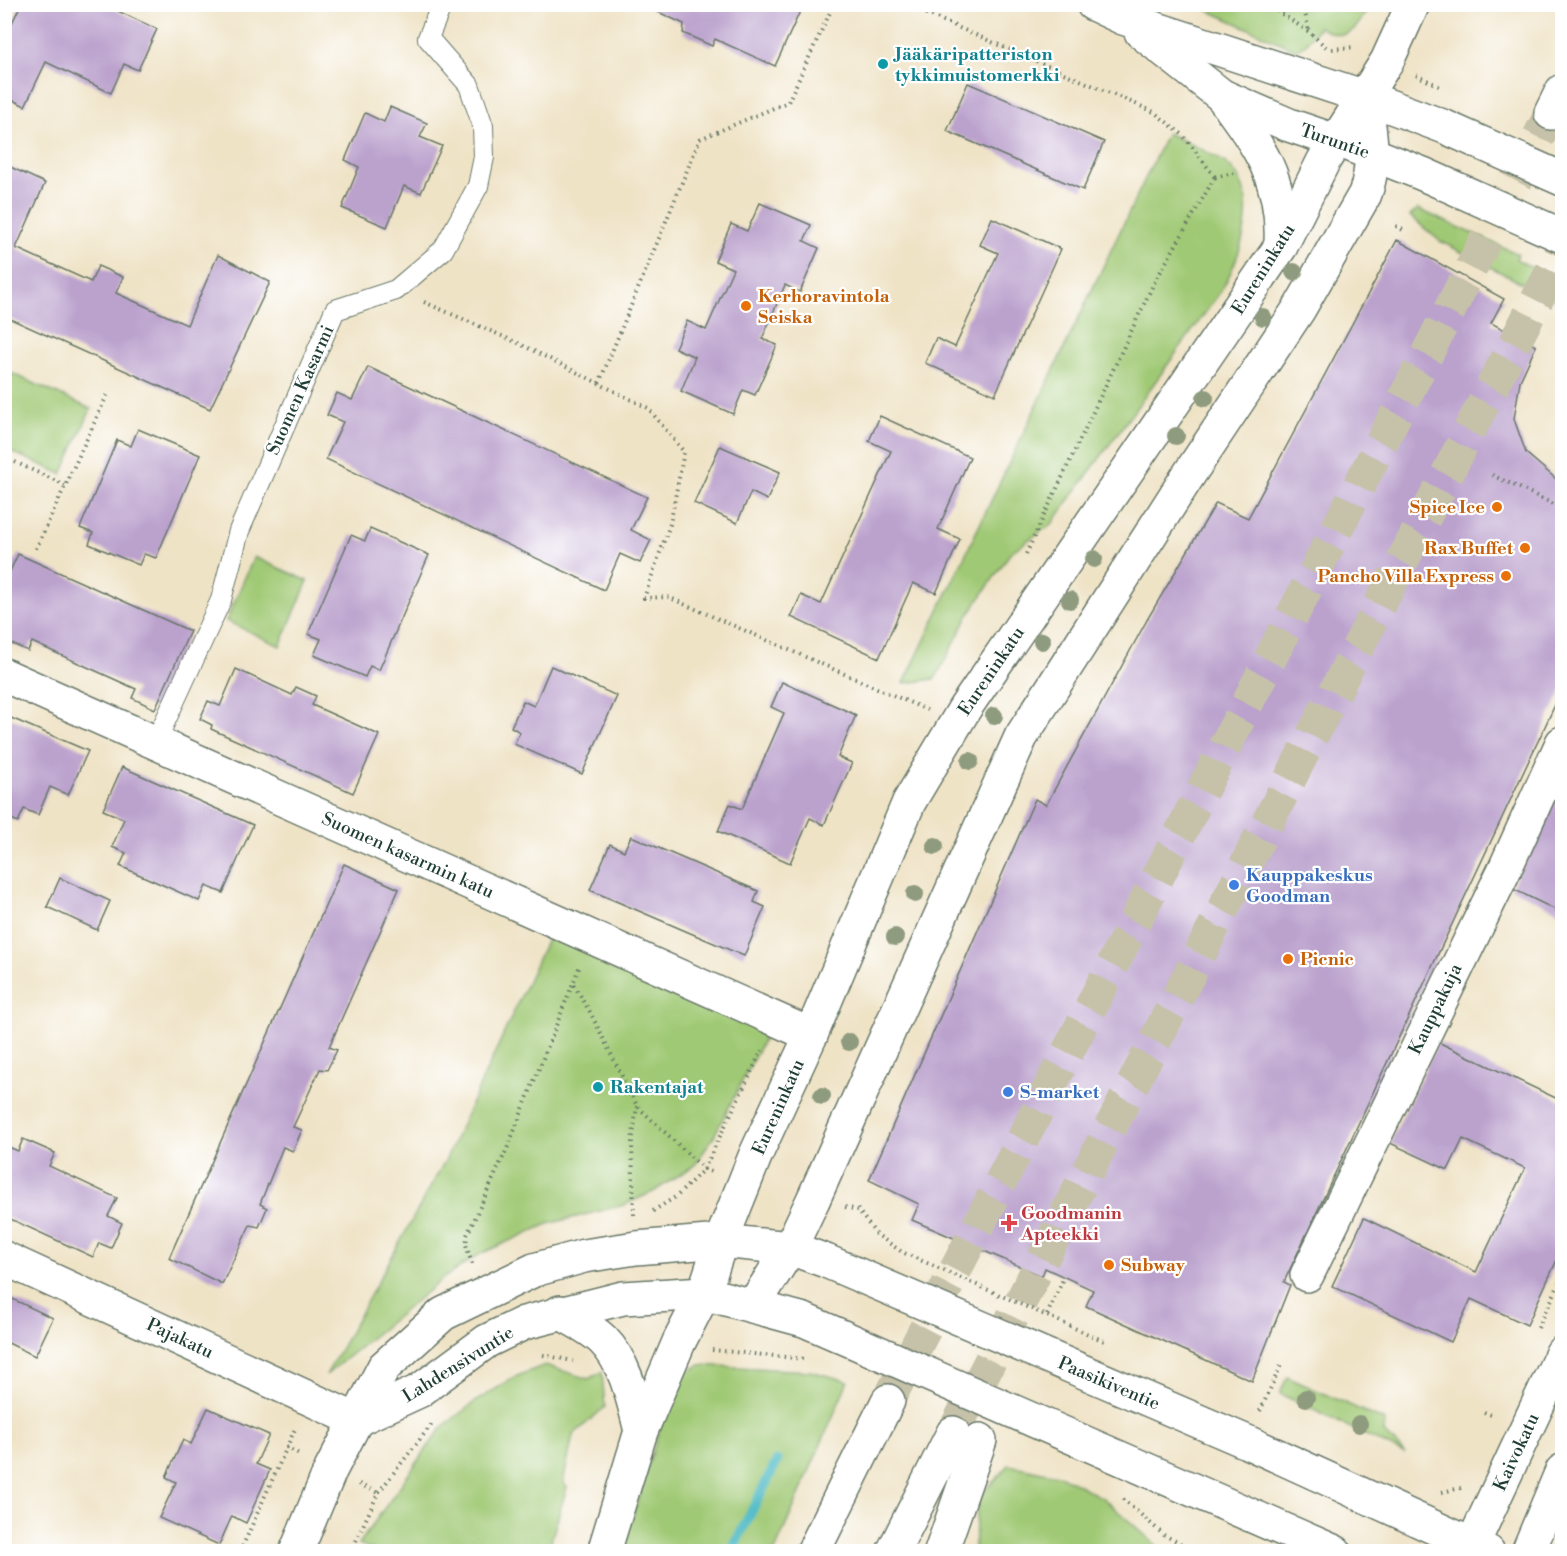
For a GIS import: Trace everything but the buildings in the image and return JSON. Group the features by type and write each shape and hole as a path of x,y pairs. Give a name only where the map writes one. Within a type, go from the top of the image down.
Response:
{"main road":[{"name":"Turuntie","path":"1094,4 1123,18 1365,97 1445,127 1563,179"},
{"name":"Eureninkatu","path":"604,1551 641,1431 679,1342 704,1293 721,1241 756,1154 811,1035 909,802 959,718 1281,246 1324,160 1387,61 1413,4"},
{"name":"Turuntie","path":"1123,18 1222,96 1288,125 1371,153 1563,236"},
{"path":"1222,96 1268,164 1279,196 1282,219 1281,246"},
{"path":"753,1306 790,1248 1021,737 1326,265 1365,194 1371,177 1371,153 1365,97"},
{"name":"Suomen kasarmin katu","path":"4,675 811,1035"},
{"name":"Kauppakuja","path":"1307,1275 1504,871 1563,743"},
{"name":"Paasikiventie","path":"721,1241 790,1248 837,1265 1247,1442 1477,1549"},
{"name":"Lahdensivuntie","path":"296,1551 316,1501 384,1366 443,1314 534,1270 584,1257 636,1248 721,1241"},
{"name":"Pajakatu","path":"4,1258 356,1420"},
{"path":"704,1293 804,1320 1335,1551"},
{"name":"Lahdensivuntie","path":"356,1420 419,1391 487,1341 524,1323 560,1312 637,1296 704,1293"},
{"path":"560,1312 594,1332 611,1349 629,1384 641,1431"},
{"name":"Kaivokatu","path":"1477,1549 1563,1353"},
{"path":"813,1551 888,1401"},
{"path":"893,1551 966,1437 941,1551"},
{"path":"1528,1551 1563,1471"}],"lane":[{"name":"Suomen Kasarmi","path":"156,741 221,600 239,531 334,310 396,290 442,250 478,186 484,157 483,126 469,85 428,38 442,4"}],"path":[{"path":"599,383 700,139 788,102 834,4"},
{"path":"904,4 1154,112 1183,135 1215,177"},
{"path":"1267,4 1309,32 1328,49"},
{"path":"1305,4 1309,32"},
{"path":"1396,226 1402,230"},
{"path":"396,290 518,343 648,408 684,452 670,524 644,598 668,597 936,714"},
{"path":"4,360 9,349"},
{"path":"36,549 108,393"},
{"path":"4,457 65,485"},
{"path":"1492,475 1563,508"},
{"path":"472,1267 466,1245 467,1235 507,1149 574,985 588,936"},
{"path":"574,985 637,1106 704,1169"},
{"path":"634,1221 632,1162 637,1106"},
{"path":"1047,1315 1064,1276"},
{"path":"542,1355 586,1365 611,1349"},
{"path":"1260,1411 1282,1363"},
{"path":"1484,1412 1499,1418"},
{"name":"Lahdensivuntie","path":"351,1551 378,1493 437,1418"}],"green space":[{"path":"1369,4 1365,14 1350,32 1337,34 1319,27 1305,45 1296,50 1196,5"},
{"path":"1167,133 1216,157 1229,166 1239,179 1245,194 1245,228 1228,277 1221,291 1052,524 1011,552 970,613 935,679 904,683"},
{"path":"1418,209 1518,254 1516,259 1562,283 1562,304 1440,241 1410,216"},
{"path":"11,373 91,409 62,474 5,449 5,388"},
{"path":"254,557 308,581 280,646 226,621"},
{"path":"550,933 771,1025 714,1136 695,1165 653,1192 624,1205 548,1224 480,1254 445,1277 326,1375 446,1159"},
{"path":"545,1365 588,1379 602,1372 605,1407 573,1435 563,1483 567,1487 548,1551 378,1552 359,1544 442,1427 476,1401 515,1377"},
{"path":"700,1365 810,1371 848,1381 775,1551 622,1552 673,1385 686,1372"},
{"path":"1287,1377 1385,1421 1384,1432 1405,1454 1280,1394"},
{"path":"1009,1465 1062,1476 1103,1498 1163,1551 974,1551 978,1498"}],"waterway":[{"path":"731,1552 777,1461"}],"tunnel":[{"path":"888,1401 1551,113"},
{"path":"953,1433 1562,251"}],"place":[{"name":"Jääkäripatteriston tykkimuistomerkki","path":"883,64"},
{"name":"Kerhoravintola Seiska","path":"746,306"},
{"name":"Spice Ice","path":"1497,507"},
{"name":"Rax Buffet","path":"1525,548"},
{"name":"Pancho Villa Express","path":"1506,576"},
{"name":"Kauppakeskus Goodman","path":"1234,885"},
{"name":"Picnic","path":"1288,959"},
{"name":"Rakentajat","path":"598,1087"},
{"name":"S-market","path":"1008,1092"},
{"name":"Goodmanin Apteekki","path":"1009,1223"},
{"name":"Subway","path":"1109,1265"}]}
